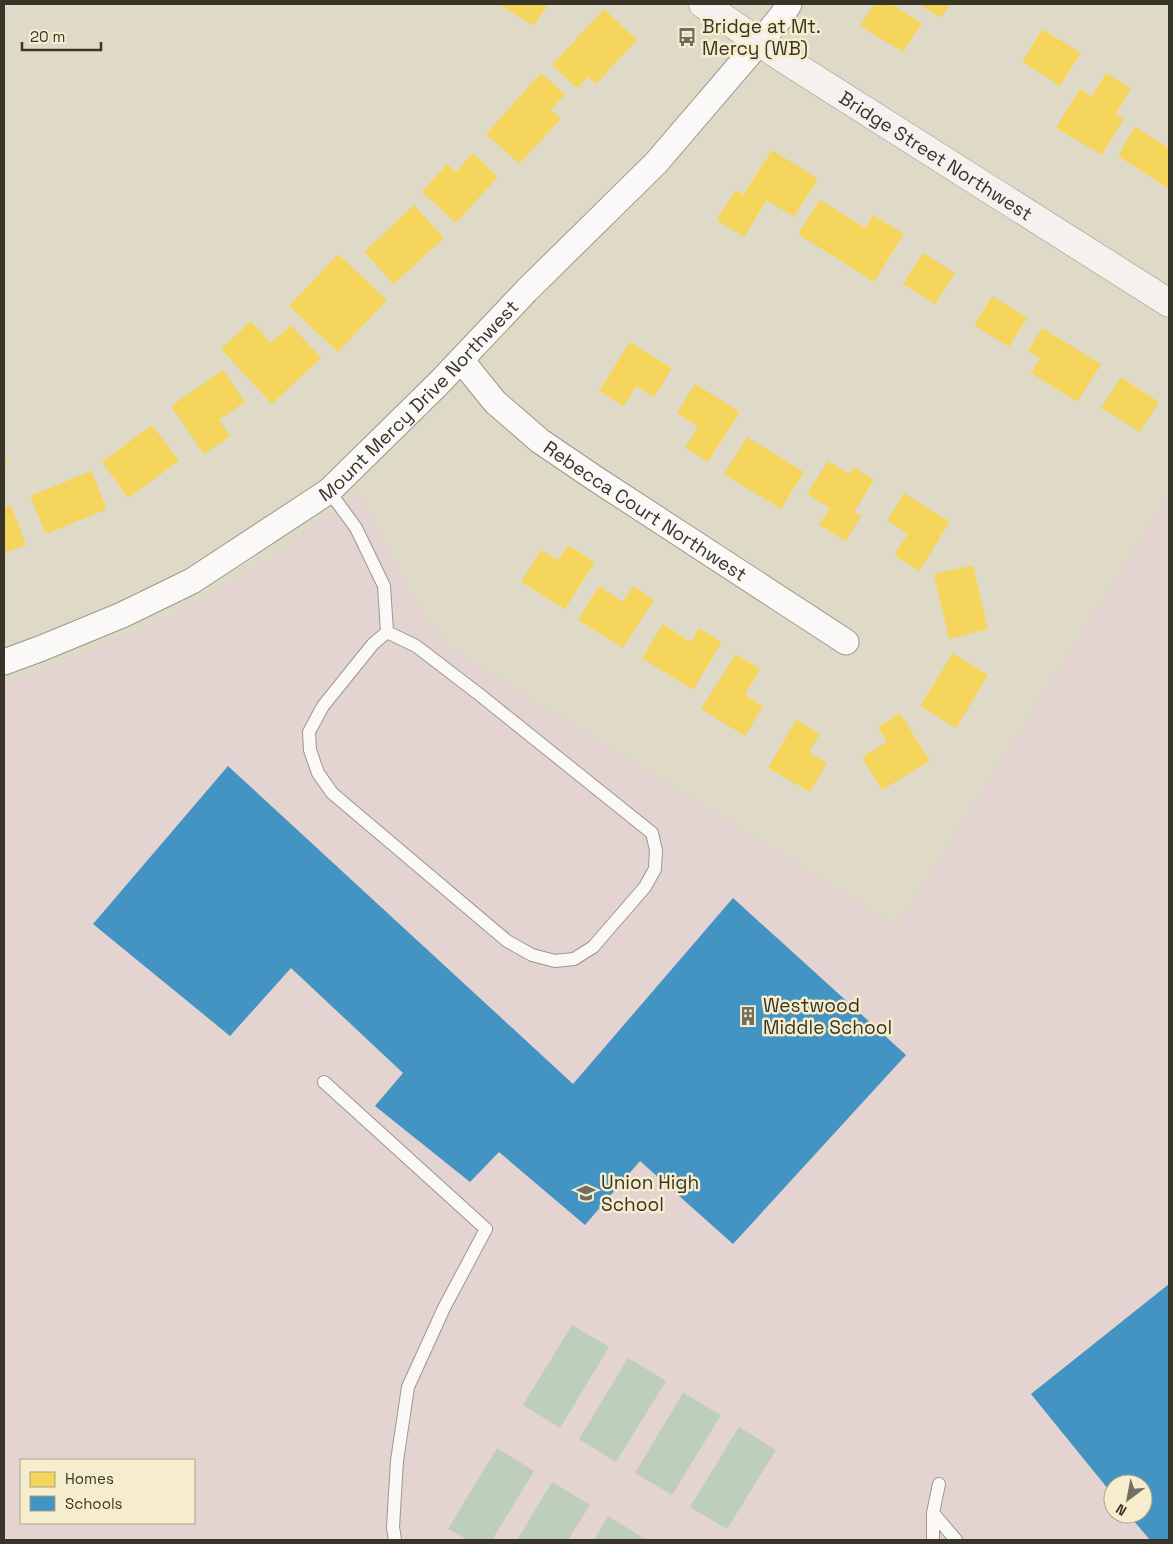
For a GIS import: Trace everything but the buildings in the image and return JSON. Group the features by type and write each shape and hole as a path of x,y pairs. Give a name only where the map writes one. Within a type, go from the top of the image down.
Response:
{"main road":[{"name":"Bridge Street Northwest","path":"703,4 792,64 1169,304"}],"street":[{"name":"Mount Mercy Drive Northwest","path":"4,662 122,615 192,581 328,491 656,163 782,17 789,4"},
{"name":"Rebecca Court Northwest","path":"461,360 495,402 540,441 846,642"}],"lane":[{"path":"328,491 356,528 384,586 387,632"},
{"path":"387,632 416,646 652,833 656,850 655,869 645,887 593,947 574,959 555,961 532,955 507,942 332,793 318,772 310,750 309,732 323,706 374,644 387,632"},
{"path":"324,1082 486,1229 444,1308 408,1387 397,1461 393,1527 395,1540"},
{"path":"933,1540 933,1513 939,1484"},
{"path":"933,1513 956,1540"}],"shaded area":[{"name":"Union High School","path":"357,492 418,606 448,647 897,926 1169,495 1169,1540 4,1540 4,683 26,677 173,616 277,555"}],"green space":[{"path":"572,1325 609,1347 560,1428 523,1405"},
{"path":"628,1358 666,1381 616,1462 579,1439"},
{"path":"683,1393 721,1415 672,1495 635,1473"},
{"path":"739,1427 776,1450 727,1529 690,1507"},
{"path":"497,1448 534,1471 492,1540 468,1540 448,1529"},
{"path":"552,1482 590,1505 568,1540 517,1540"},
{"path":"608,1516 645,1539 645,1540 594,1540"}],"place":[{"name":"Bridge at Mt. Mercy (WB)","path":"687,37"},
{"name":"Westwood Middle School","path":"748,1016"},
{"name":"Union High School","path":"586,1193"}]}
